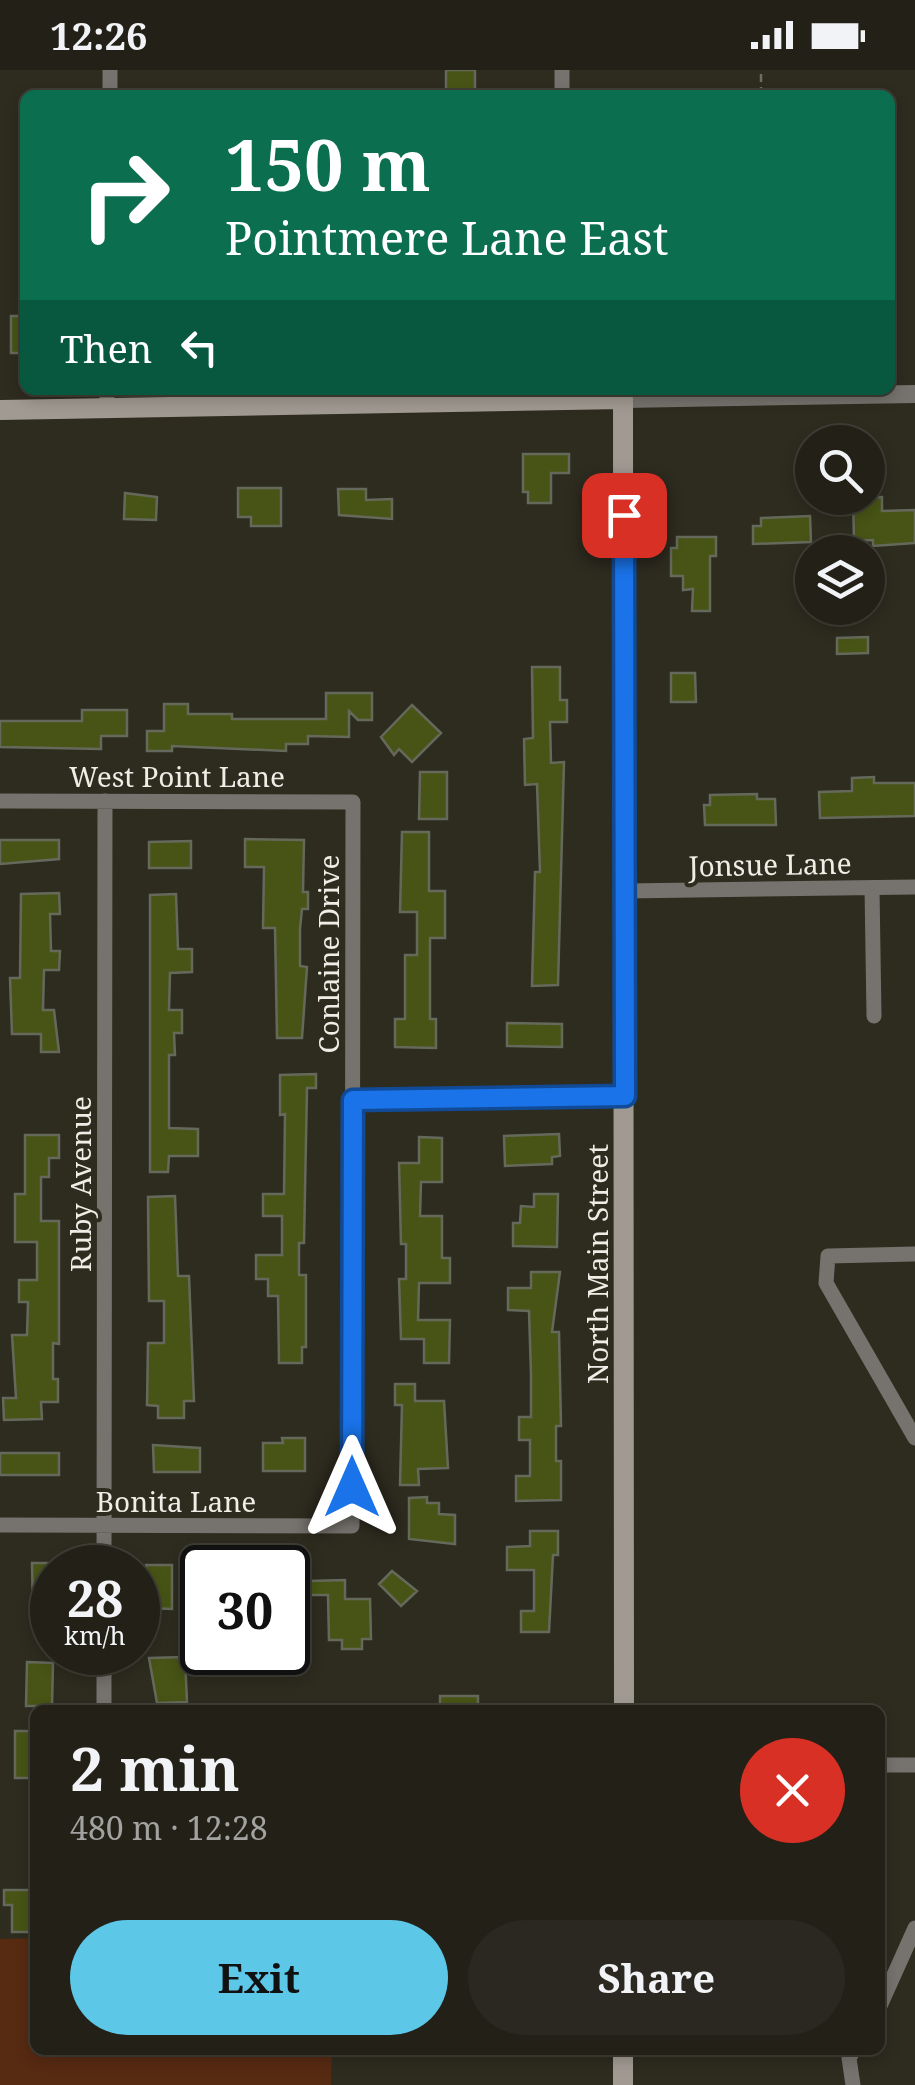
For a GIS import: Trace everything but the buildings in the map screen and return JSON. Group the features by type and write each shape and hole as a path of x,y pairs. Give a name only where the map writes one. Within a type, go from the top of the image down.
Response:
{"main road":[{"path":"0,410 107,399 558,395 623,399"},
{"name":"North Main Street","path":"623,399 624,1705"},
{"path":"624,2055 624,2085"}],"street":[{"path":"623,399 857,395"},
{"name":"West Point Lane","path":"0,801 353,802"},
{"name":"Ruby Avenue","path":"104,1545 105,801"},
{"name":"Conlaine Drive","path":"352,1526 353,802"},
{"name":"Jonsue Lane","path":"626,892 915,887"},
{"path":"872,888 874,1016"},
{"path":"353,1100 625,1096"},
{"path":"915,1254 828,1256 826,1283 915,1438"},
{"name":"Bonita Lane","path":"0,1525 352,1526"},
{"path":"104,1675 104,1705"},
{"path":"885,1765 915,1765"},
{"path":"885,1995 915,1928"},
{"path":"851,2055 853,2085"}],"shaded area":[{"path":"30,1938 30,2055 332,2055 331,2085 0,2085 0,1939"}],"route":[{"path":"352,1487 353,1100 625,1096 624,515"}]}
